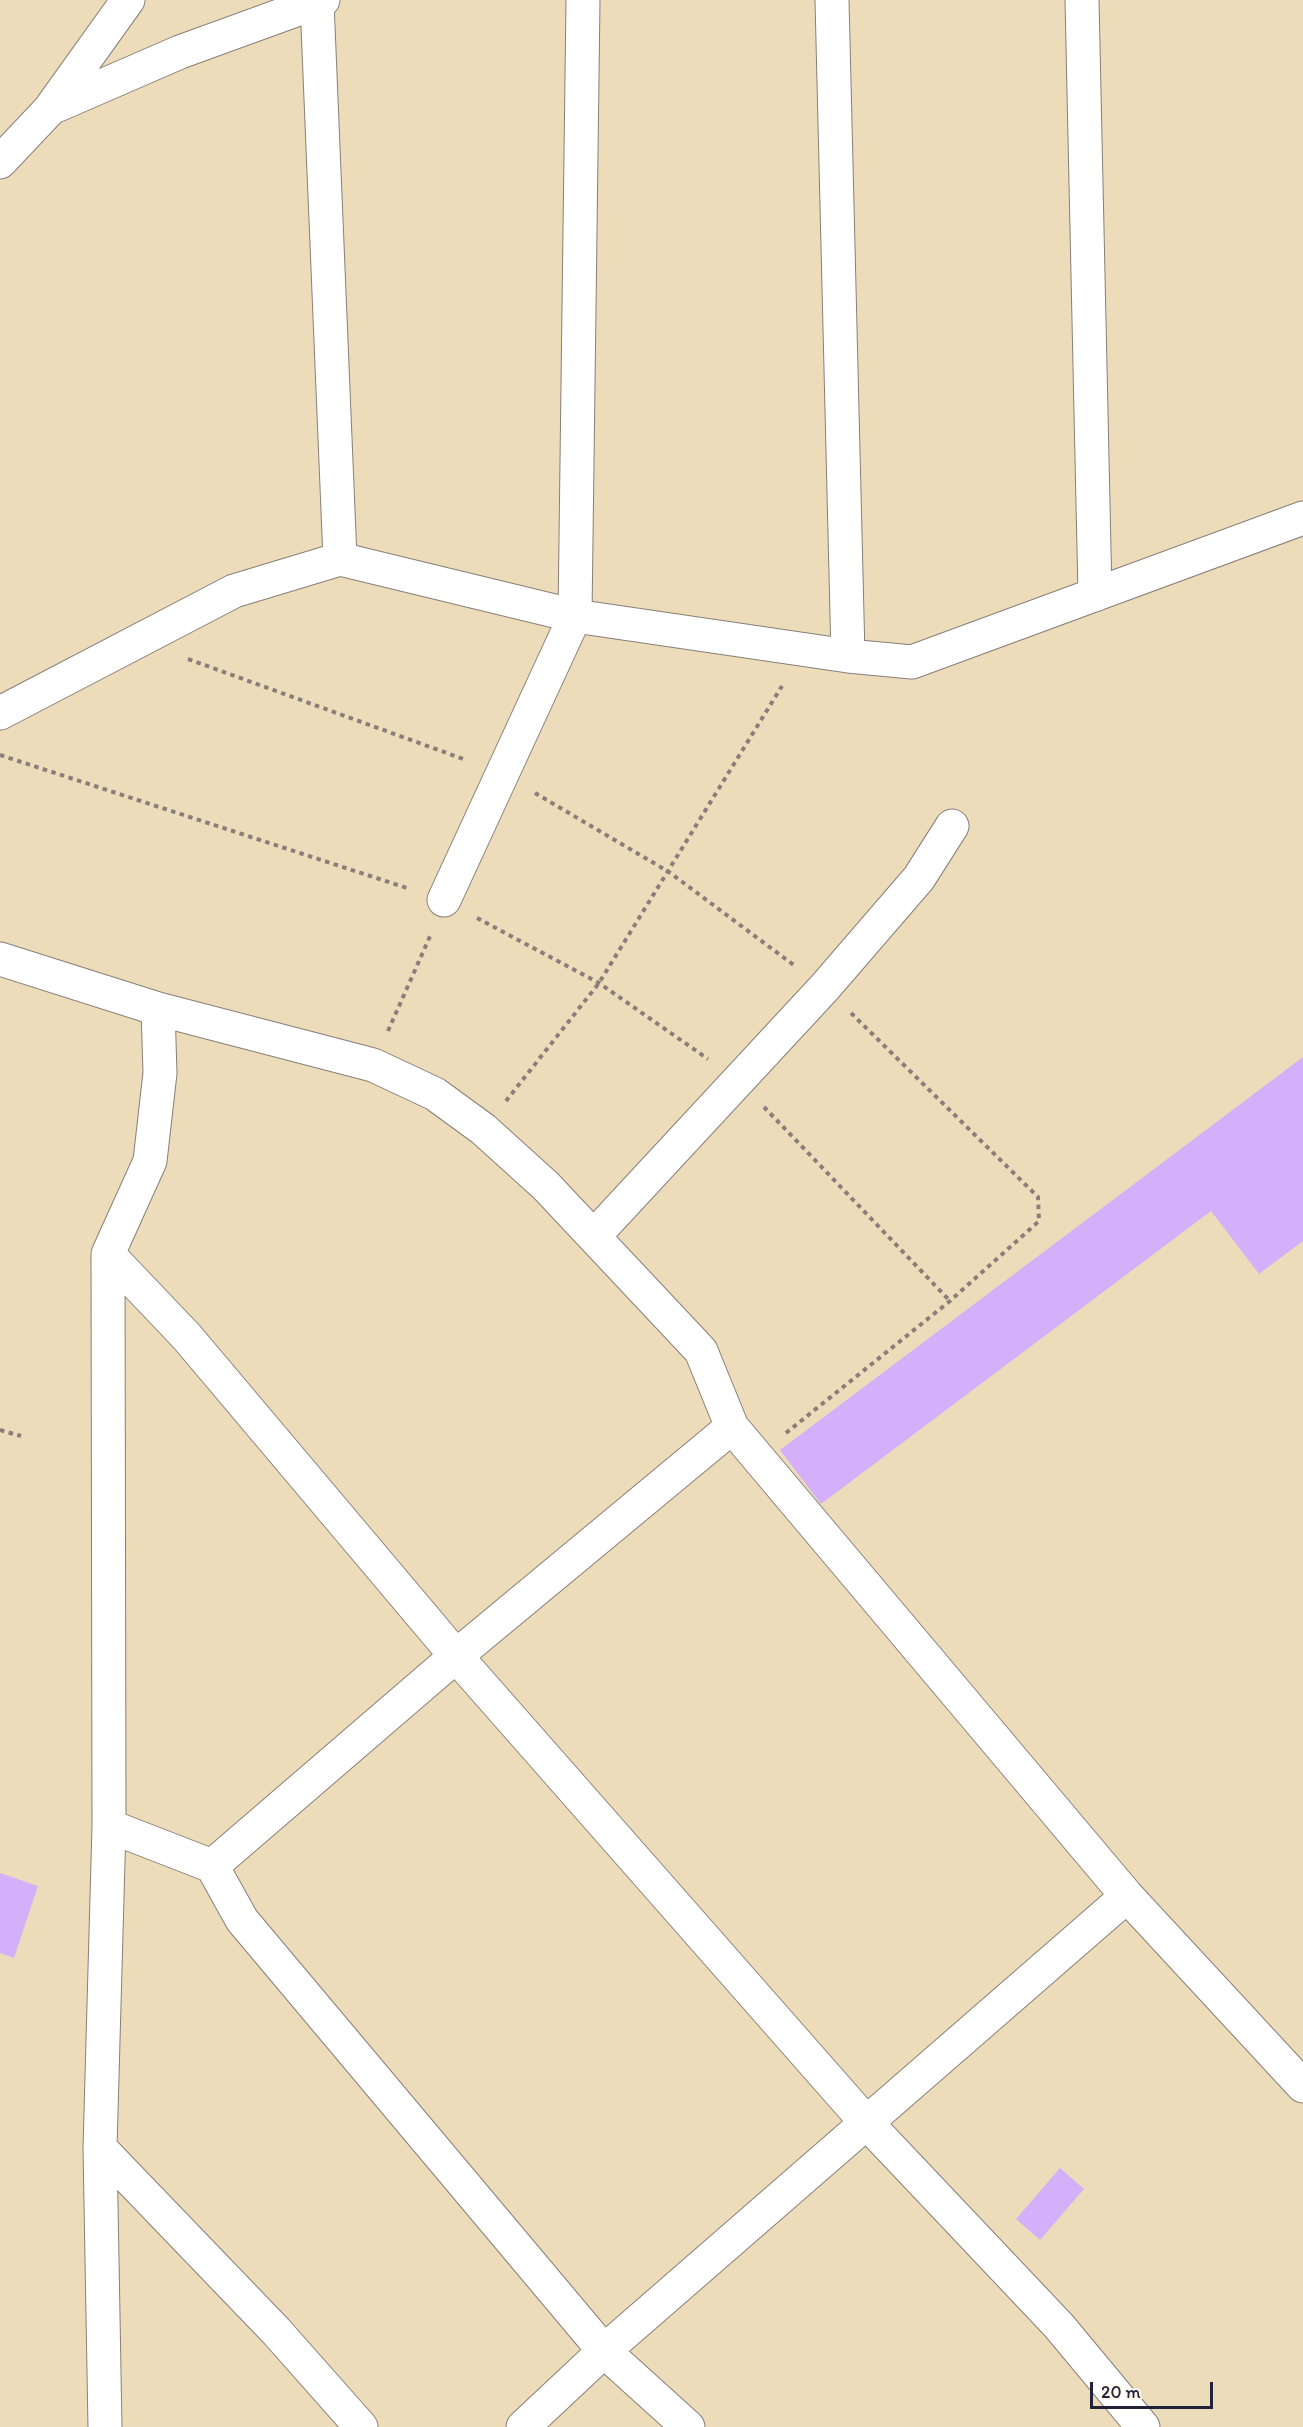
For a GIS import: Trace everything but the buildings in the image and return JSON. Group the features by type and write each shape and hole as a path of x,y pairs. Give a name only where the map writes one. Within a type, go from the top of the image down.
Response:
{"street":[{"path":"0,162 51,108 128,0"},
{"path":"444,900 575,616 583,0"},
{"path":"832,0 848,656"},
{"path":"1082,0 1095,595"},
{"path":"51,108 180,52 320,1 340,559"},
{"path":"0,713 234,591 340,559 575,616 804,650 912,662 1303,518"},
{"path":"594,1236 825,987 919,878 952,826"},
{"path":"0,959 158,1009 373,1065 435,1094 483,1129 546,1186 701,1351 732,1427 1127,1896 1303,2086"},
{"path":"105,2427 100,2148 109,1826 108,1254 150,1161 160,1073 158,1009"},
{"path":"108,1254 188,1337 456,1656 865,2121 1059,2325 1143,2427"},
{"path":"212,1866 456,1656 732,1427"},
{"path":"109,1826 212,1866 242,1920 604,2350 688,2427"},
{"path":"523,2427 604,2350 865,2121 1127,1896"},
{"path":"100,2148 276,2331 361,2427"}],"path":[{"path":"137,640 501,773 669,872 825,987 1038,1197 1039,1221 950,1301 757,1457"},
{"path":"483,1129 599,984 804,650"},
{"path":"0,755 444,900 599,984 740,1081 950,1301"},
{"path":"373,1065 444,900"},
{"path":"0,1430 21,1436"}]}
